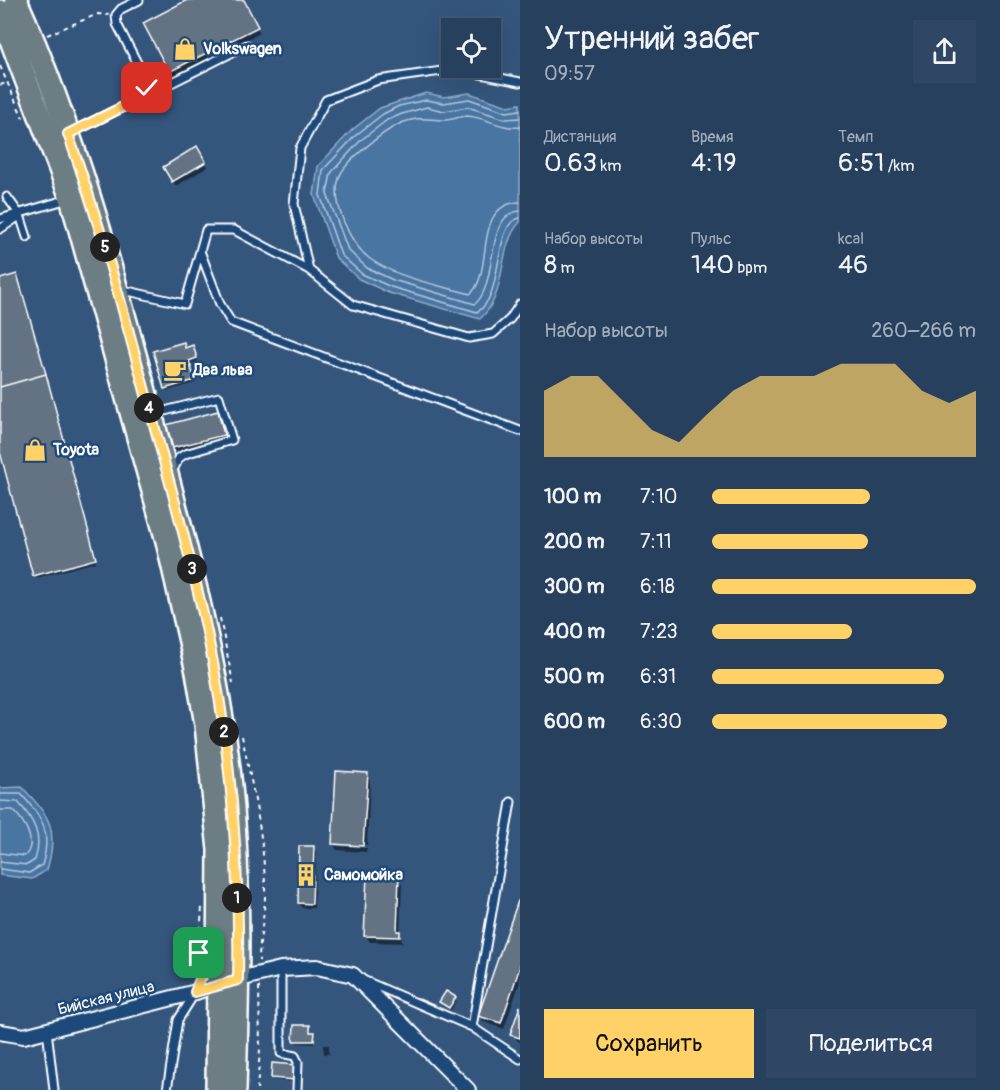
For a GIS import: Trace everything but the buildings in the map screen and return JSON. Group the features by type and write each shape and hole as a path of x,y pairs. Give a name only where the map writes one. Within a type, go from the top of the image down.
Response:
{"main road":[{"path":"16,0 68,134 117,288 207,634 226,746 237,883 217,1090"},
{"path":"0,11 71,198 167,541 197,672 206,725 219,850 235,1090"}],"street":[{"name":"Бийская улица","path":"0,1032 24,1036 281,969 317,967 353,975"},
{"path":"353,975 468,1090"}],"lane":[{"path":"139,0 121,9 116,15 117,24 146,80 147,88 143,97"},
{"path":"68,134 247,45"},
{"path":"309,270 294,204 300,147 326,100 378,80 456,69 520,82"},
{"path":"7,197 20,215 27,237"},
{"path":"0,219 20,215 71,198"},
{"path":"0,229 20,215"},
{"path":"117,288 185,304 206,230 234,230 309,270 353,305 469,338 493,334 510,319 520,304"},
{"path":"200,250 220,304 231,322 520,431"},
{"path":"149,406 157,413 219,397 231,440 185,454 179,458 168,479"},
{"path":"472,1027 511,802"},
{"path":"281,969 280,1053 295,1056 298,1062 297,1090"},
{"path":"353,975 472,1027 520,1059"},
{"path":"167,1090 178,1020 195,992"},
{"path":"47,1030 54,1090"}],"path":[{"path":"44,31 46,35 98,14 116,15"},
{"path":"0,66 17,110"},
{"path":"0,85 7,83"},
{"path":"195,992 202,974 199,953 203,900"}],"water":[{"path":"426,93 444,97 469,93 508,106 520,104 520,222 508,244 495,297 480,319 389,293 359,279 336,258 314,195 318,166 352,130 380,108"},
{"path":"22,787 45,815 52,833 51,856 47,870 32,879 0,875 0,788"}],"place":[{"name":"Volkswagen","path":"185,49"},
{"name":"Два льва","path":"175,370"},
{"name":"Toyota","path":"35,450"},
{"name":"Самомойка","path":"306,875"}],"route":[{"path":"147,88 143,97 68,134 85,181 135,354 199,597 214,668 234,816 238,980 195,992 202,974 199,953"}]}
